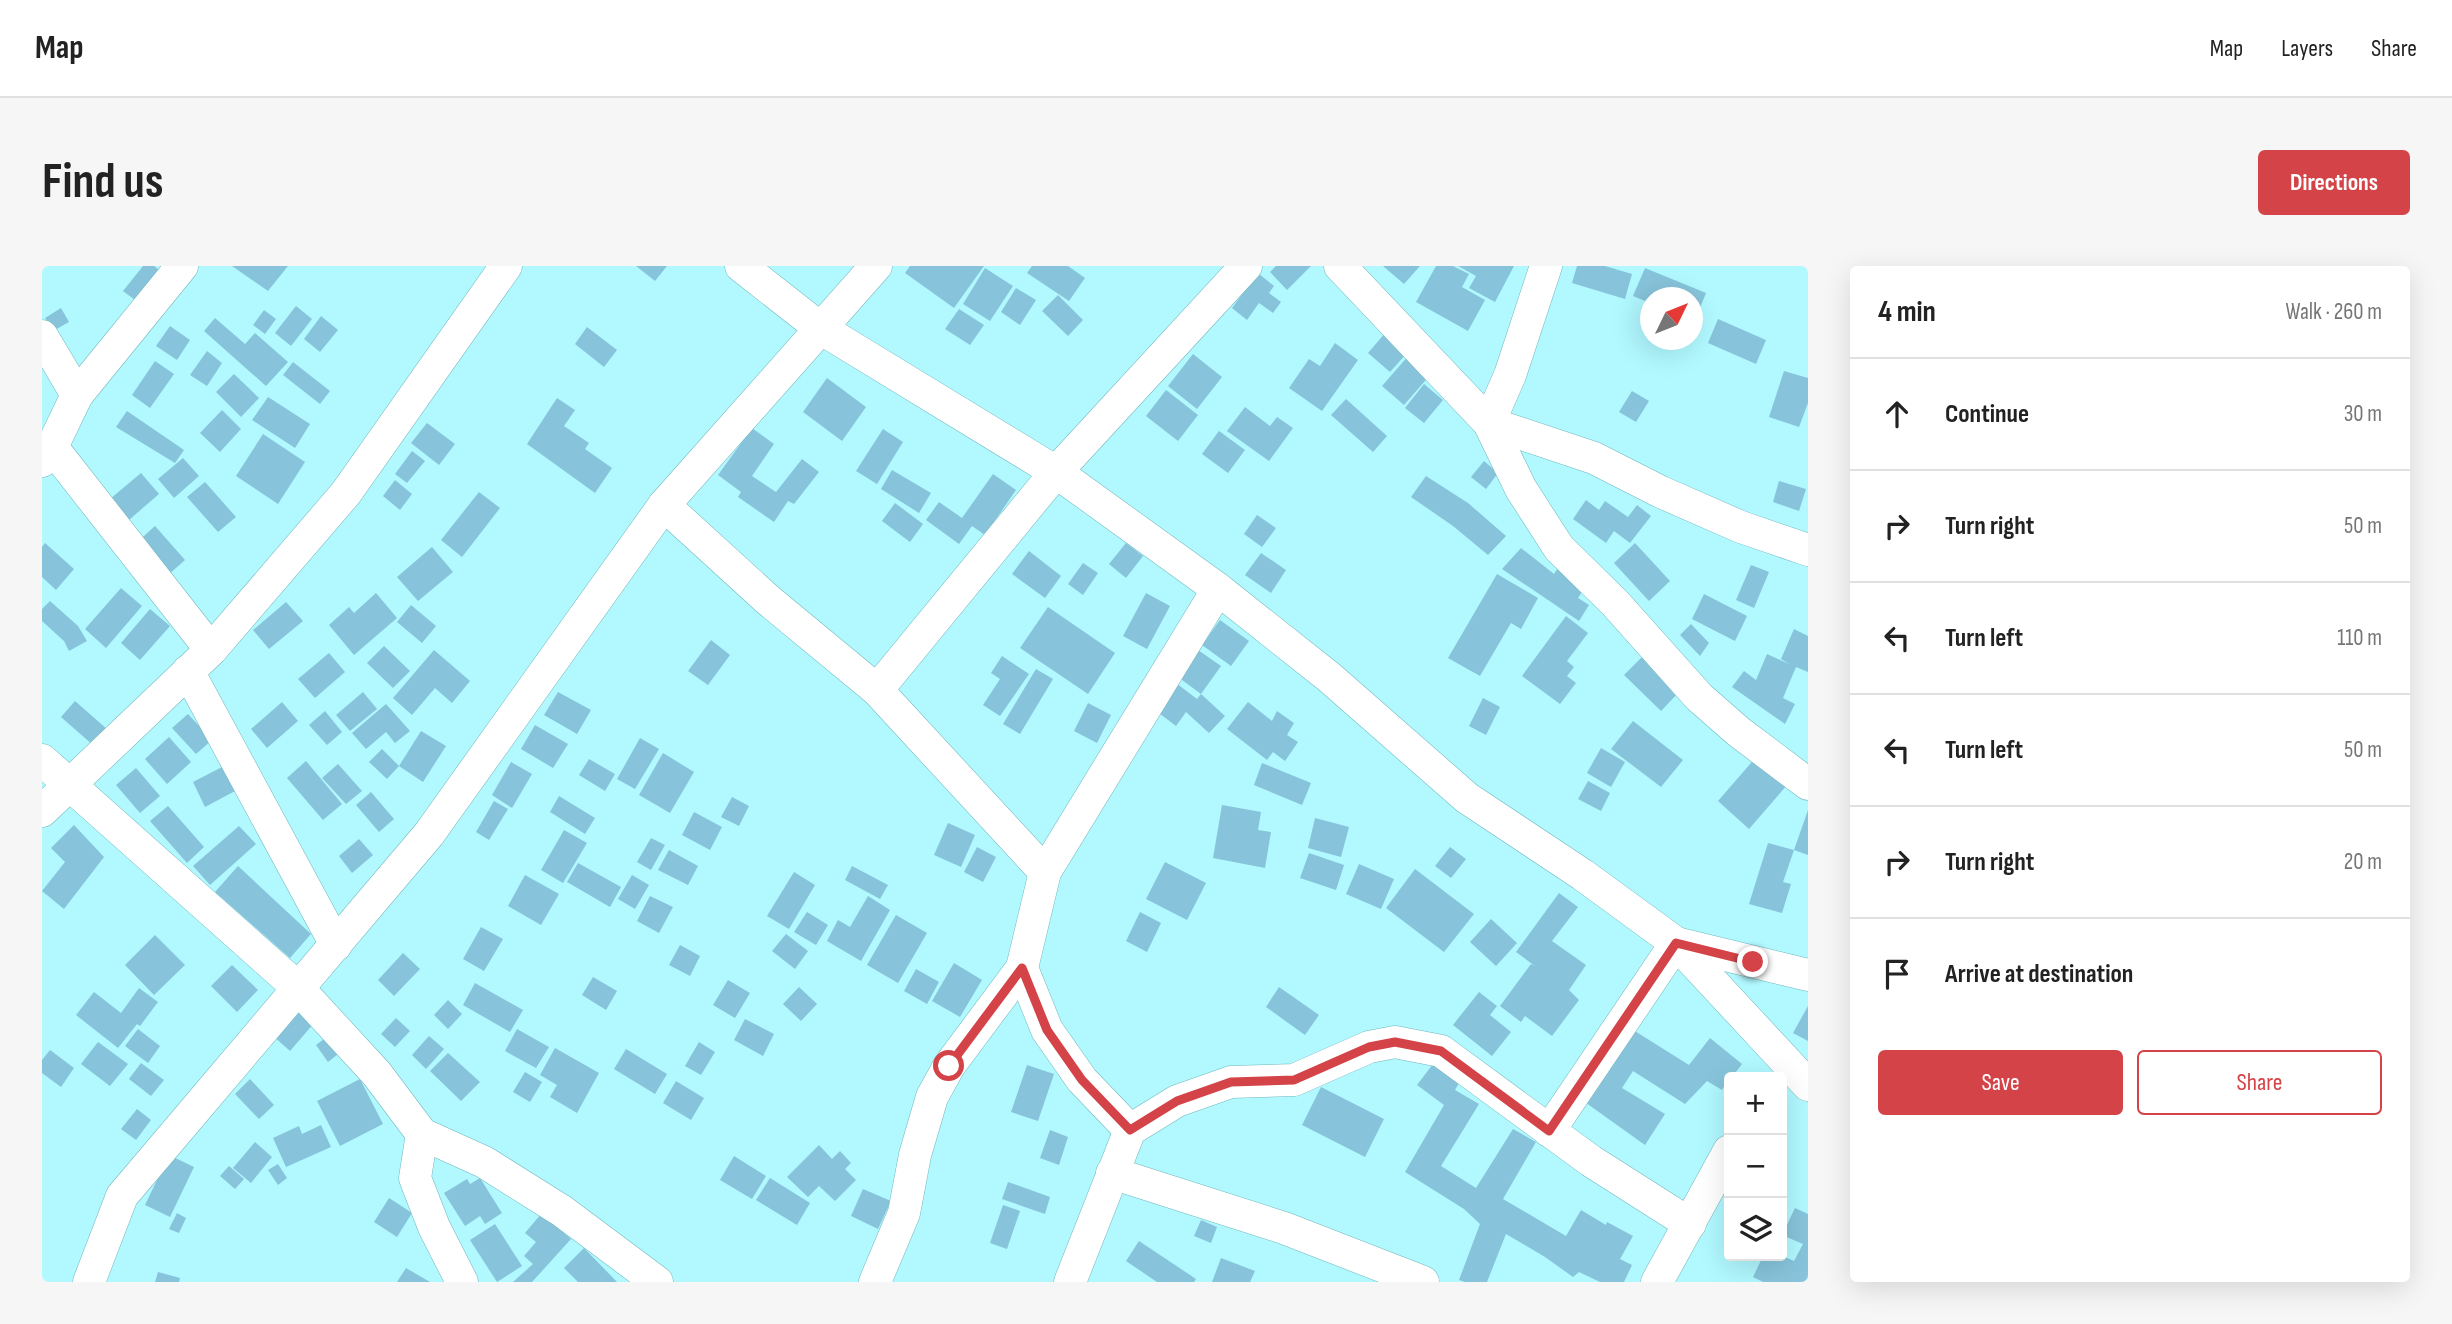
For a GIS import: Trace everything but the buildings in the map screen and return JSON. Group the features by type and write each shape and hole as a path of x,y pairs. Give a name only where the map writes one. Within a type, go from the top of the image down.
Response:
{"street":[{"path":"182,266 77,395 47,454 200,660 336,945"},
{"path":"42,811 200,660 346,493 506,266"},
{"path":"741,266 820,328 1056,472 1218,589 1329,677 1466,798 1583,875 1676,943 1780,1069 1808,1085"},
{"path":"89,1282 122,1196 429,834 664,505 876,266"},
{"path":"877,690 1056,472 1246,266"},
{"path":"1340,266 1489,423 1521,489 1559,548 1615,603 1699,697 1739,732 1808,784"},
{"path":"1489,423 1510,375 1546,266"},
{"path":"42,336 77,395"},
{"path":"1489,423 1594,458 1661,492 1741,527 1808,550"},
{"path":"664,505 767,599 877,690 1045,872"},
{"path":"875,1282 904,1213 915,1155 932,1097 949,1066 1022,968 1045,872 1218,589"},
{"path":"42,760 297,987 377,1074 422,1134 484,1162 562,1210 657,1282"},
{"path":"1676,943 1807,967"},
{"path":"1549,1131 1676,943"},
{"path":"1022,968 1047,1030 1082,1080 1130,1130"},
{"path":"1070,1282 1130,1130 1177,1101 1231,1082 1294,1080 1369,1047 1395,1042 1441,1051 1549,1131 1690,1224"},
{"path":"422,1134 415,1178 434,1227 462,1282"},
{"path":"1657,1282 1724,1160"},
{"path":"1112,1173 1284,1228 1423,1282"}],"route":[{"path":"949,1066 1022,968 1047,1030 1082,1080 1130,1130 1177,1101 1231,1082 1294,1080 1369,1047 1395,1042 1441,1051 1549,1131 1676,943 1753,962"}]}
